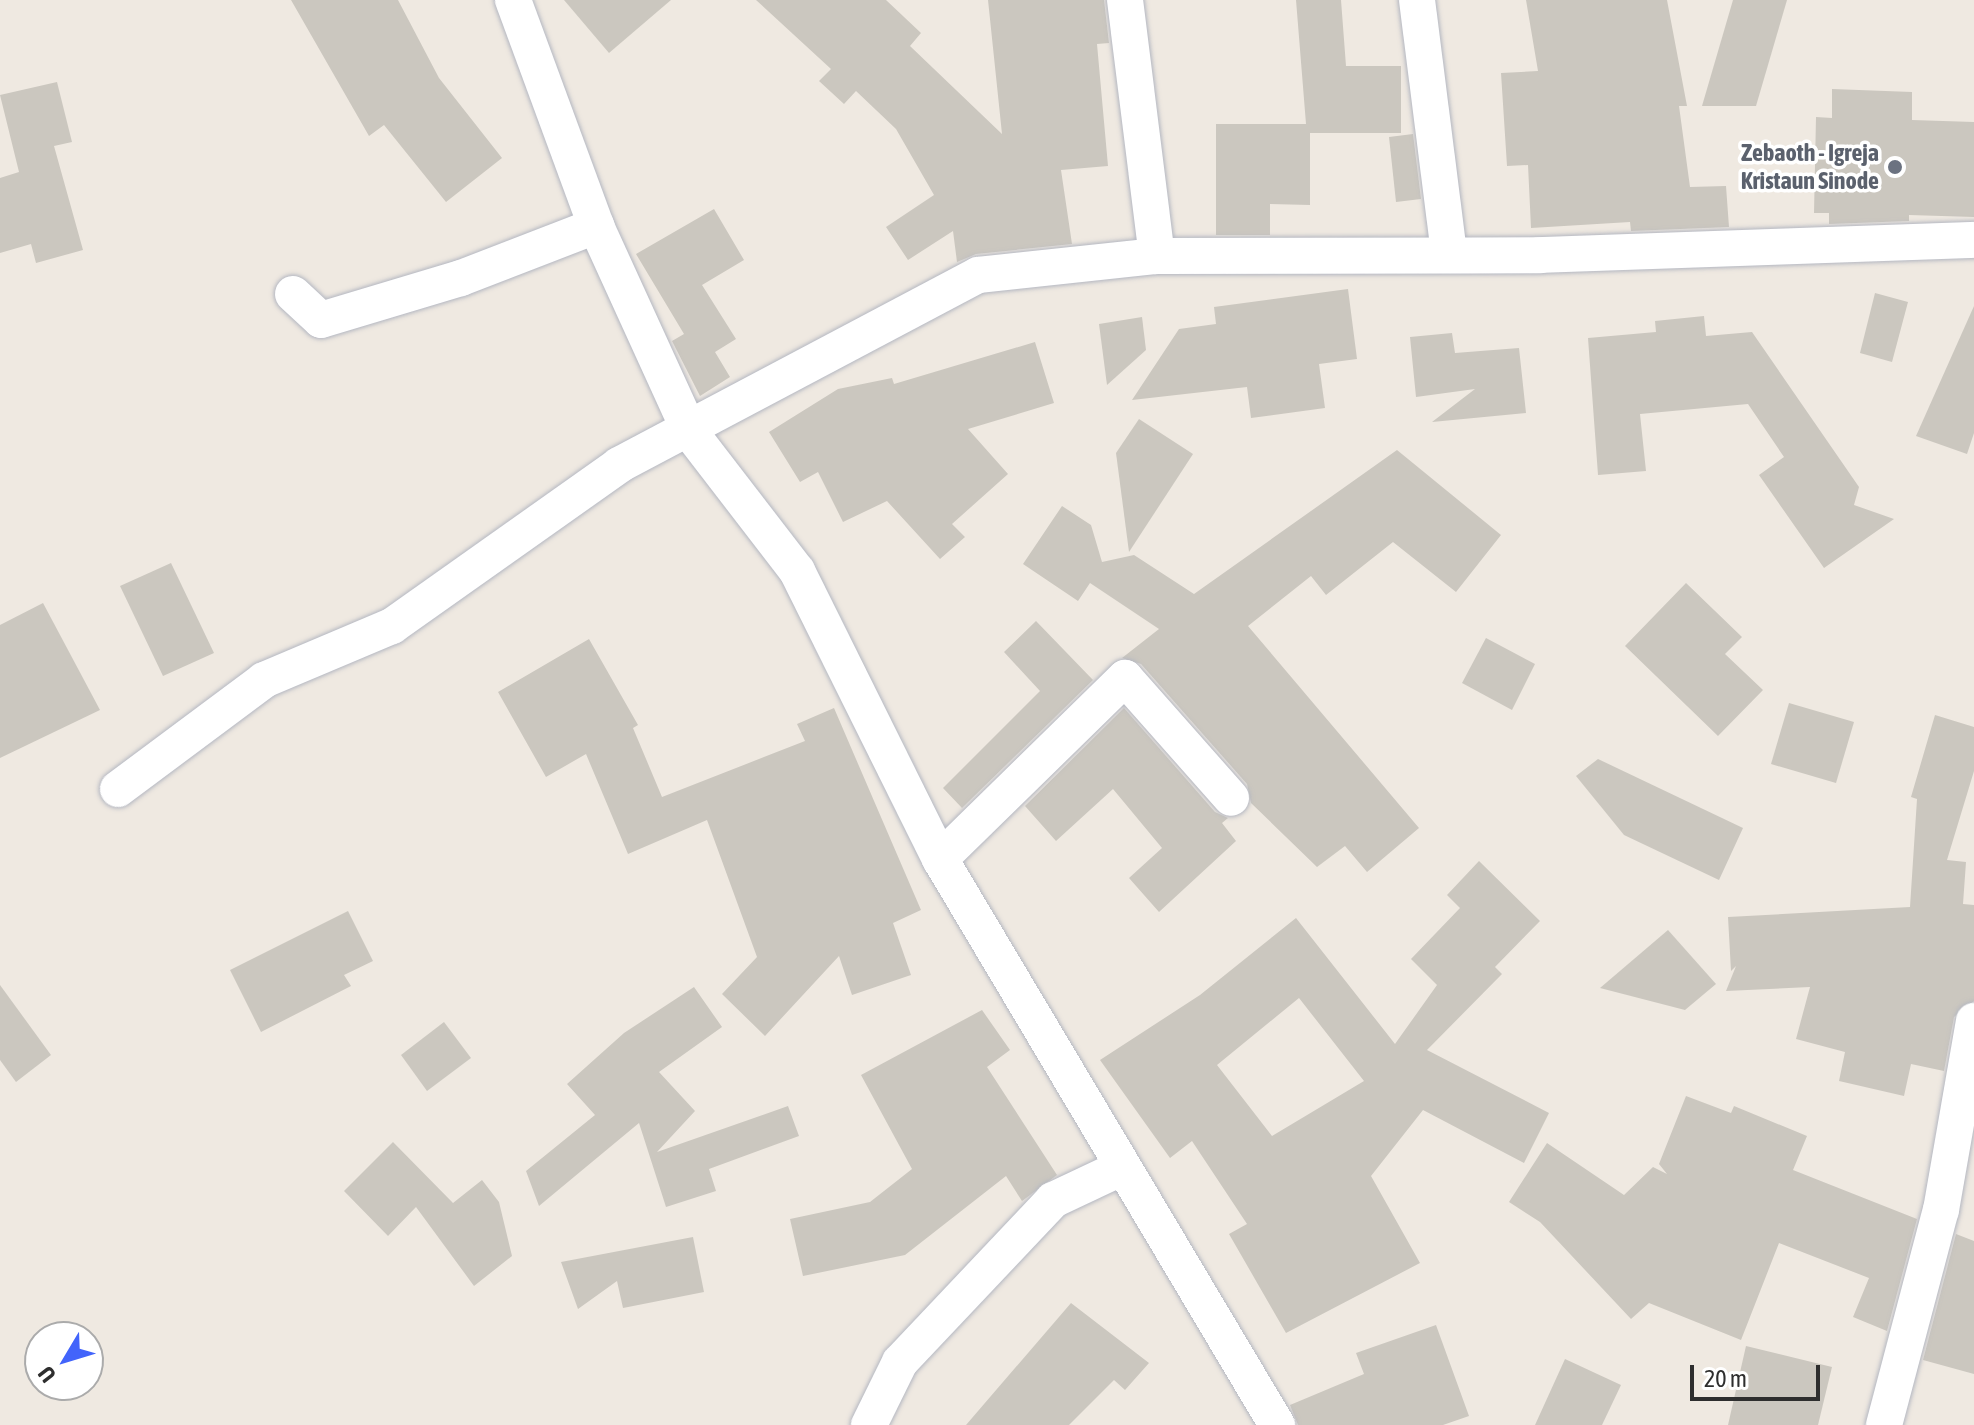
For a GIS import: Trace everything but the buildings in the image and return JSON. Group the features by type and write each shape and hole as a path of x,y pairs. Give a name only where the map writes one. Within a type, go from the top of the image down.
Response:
{"street":[{"path":"513,0 596,226 690,432 797,571 940,859 1277,1425"},
{"path":"1125,0 1157,256"},
{"path":"1417,0 1449,253"},
{"path":"293,294 321,320 461,278 596,226"},
{"path":"118,789 264,680 392,626 619,465 690,432 978,275 1157,256 1571,255 1974,240"},
{"path":"940,859 1125,678 1231,798"},
{"path":"1884,1425 1941,1210 1974,1021"},
{"path":"869,1425 900,1362 1053,1200 1123,1167"}],"place":[{"name":"Zebaoth - Igreja Kristaun Sinode","path":"1895,167"}]}
